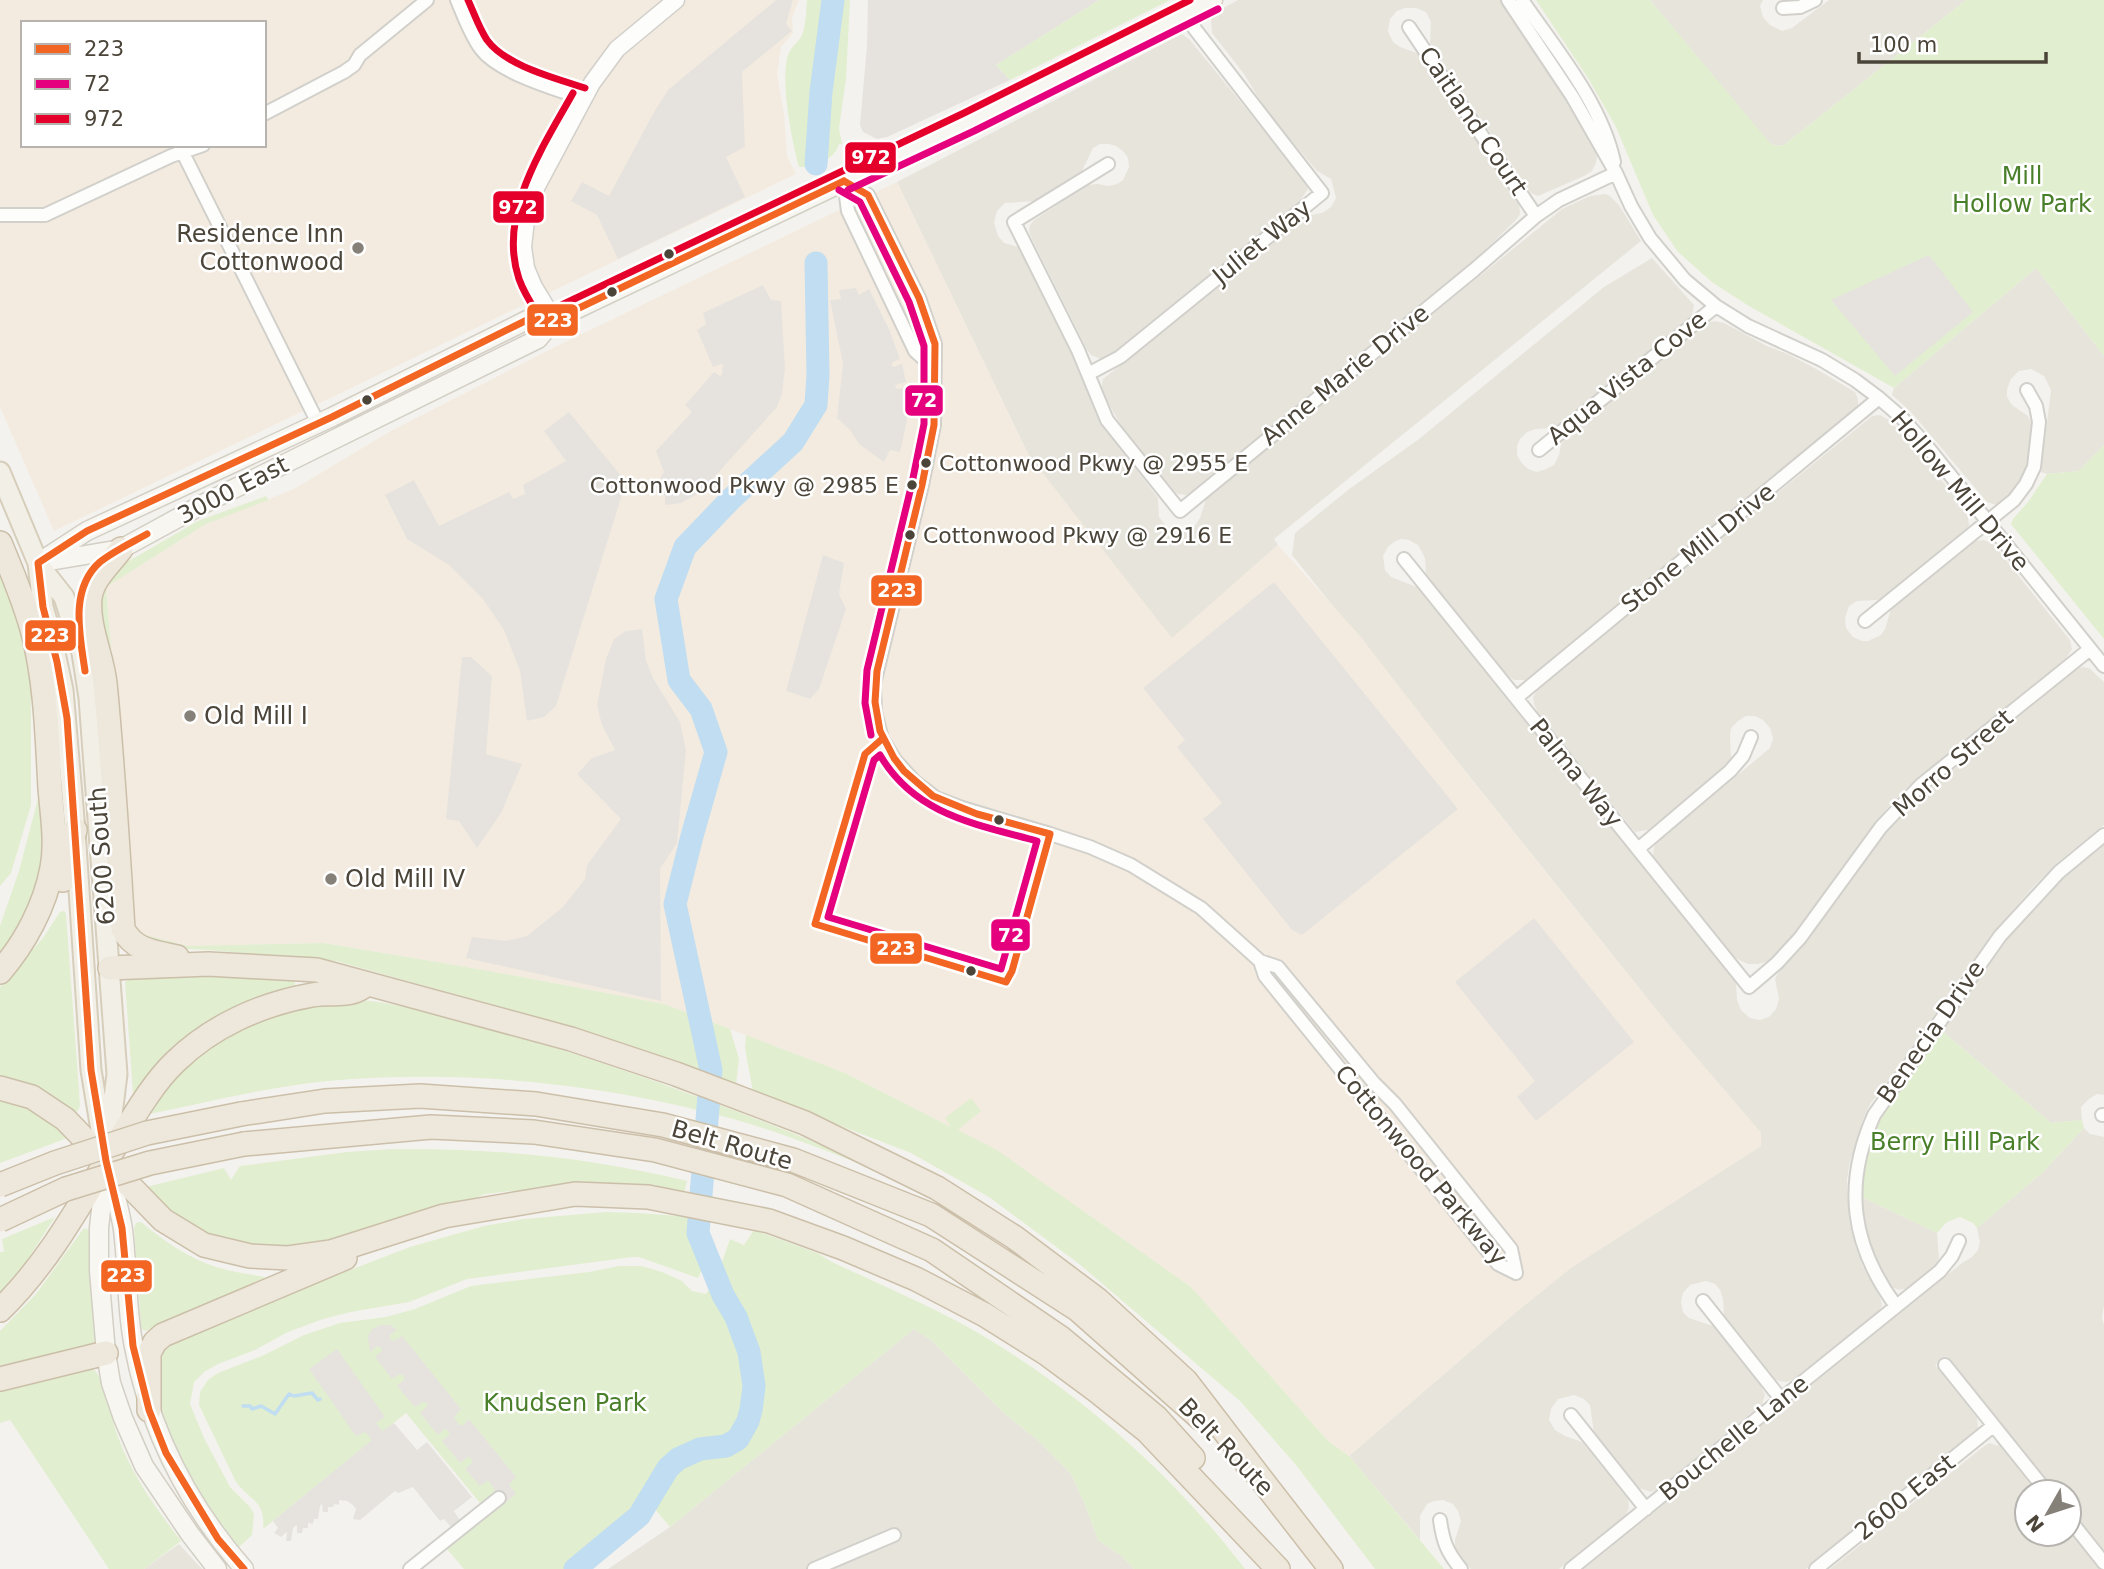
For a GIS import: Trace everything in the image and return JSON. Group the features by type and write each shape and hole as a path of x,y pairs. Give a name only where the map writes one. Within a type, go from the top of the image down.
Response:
{"highway":[{"path":"0,543 22,596 37,653 46,726 54,848 53,865 36,917 5,966"},
{"path":"121,549 95,581 90,605 104,678 123,929 128,939 136,946 208,964"},
{"path":"5,966 26,948 57,901 75,830"},
{"path":"110,968 208,964 317,970 571,1039 676,1074 805,1123 937,1188 1014,1237 1098,1300 1186,1381 1258,1475"},
{"path":"0,1310 47,1255 138,1109 174,1063 216,1029 274,1003 315,994 356,992 367,984"},
{"path":"0,1088 32,1097 65,1119 163,1220 204,1245 250,1256 288,1258 331,1252 444,1216 575,1194 648,1197 769,1221 842,1248 916,1279 985,1315 1047,1354 1147,1431 1278,1569"},
{"name":"Belt Route","path":"0,1185 55,1163 147,1133 325,1101 420,1096 536,1104 663,1125 793,1160 931,1215 1077,1309 1177,1396 1258,1475 1331,1569"},
{"name":"Belt Route","path":"0,1220 66,1189 150,1163 244,1144 431,1127 534,1132 655,1150 787,1185 932,1250 1061,1338 1156,1417 1240,1510 1285,1569"},
{"path":"149,1410 149,1353 163,1335 444,1216"},
{"path":"0,1379 106,1353"}],"main road":[{"name":"3000 East","path":"38,564 121,549 207,502 538,339 554,320 969,122 1213,0"},
{"name":"3000 East","path":"38,564 87,531 318,423 527,320 554,320"},
{"name":"6200 South","path":"0,472 38,564 64,597 82,653 93,738 117,1074 99,1228 99,1271 111,1382 144,1466 217,1569"},
{"path":"82,653 79,613 82,585 93,568 121,549"},
{"name":"6200 South","path":"38,564 43,607 63,690 91,1070 106,1161 122,1228 133,1346 149,1410 166,1453 218,1539 244,1569"}],"street":[{"path":"266,113 354,65 360,55 427,0"},
{"path":"457,0 477,42 492,61 559,91 582,98"},
{"path":"554,320 534,288 526,268 523,247 527,211 582,98 617,49 676,0"},
{"name":"Hollow Mill Drive","path":"1508,0 1567,88 1616,173 1631,206 1666,260 1716,306 1748,326 1822,360 1879,398 1902,418 2104,666"},
{"name":"Hollow Mill Drive","path":"1522,0 1586,95 1609,139 1616,173"},
{"path":"1783,8 1800,7 1815,0"},
{"name":"Juliet Way","path":"1088,374 1120,357 1322,192 1184,15"},
{"name":"Caitland Court","path":"1409,27 1536,216"},
{"path":"2,216 45,215 181,149 318,423"},
{"name":"Anne Marie Drive","path":"1108,164 1014,222 1088,374 1107,420 1180,511 1536,216 1559,200 1616,173"},
{"path":"844,181 848,211 915,351 934,368"},
{"name":"Cottonwood Parkway","path":"844,181 867,195 919,298 935,344 934,425 874,684 875,712 882,738 895,760 914,781 936,798 1090,847 1130,865 1201,908 1260,961 1278,967 1412,1125 1511,1249 1516,1273 1498,1264 1265,976 1260,961"},
{"name":"Aqua Vista Cove","path":"1539,450 1716,306"},
{"path":"1865,621 2014,500 2026,484 2034,467 2039,422 2036,406 2027,390"},
{"name":"Stone Mill Drive","path":"1516,698 1879,398"},
{"name":"Palma Way","path":"1404,559 1749,986"},
{"name":"Morro Street","path":"1749,986 1777,963 1800,938 1898,807 2090,649"},
{"path":"1638,849 1730,771 1743,756 1751,737"},
{"name":"Benecia Drive","path":"1896,1306 1863,1249 1856,1221 1854,1192 1857,1164 1868,1127 1894,1083 2000,936 2053,878 2104,835"},
{"name":"Bouchelle Lane","path":"1571,1569 1940,1271 1952,1256 1959,1241"},
{"path":"1703,1301 1782,1399"},
{"path":"1945,1365 2036,1478"},
{"path":"1570,1415 1646,1509"},
{"name":"2600 East","path":"1816,1569 1993,1426"},
{"path":"410,1569 499,1498"},
{"path":"1440,1520 1442,1538 1461,1569"},
{"path":"814,1569 894,1535"},
{"path":"2083,1537 2104,1563"}],"shaded area":[{"path":"0,0 799,0 792,18 793,33 781,47 777,74 784,114 787,156 796,174 54,531 0,407"},
{"path":"776,0 793,0 786,24 792,31 742,72 745,147 726,157 745,197 618,259 597,215 571,201 582,182 609,196 668,90"},
{"path":"868,0 1099,0 996,65 1010,80 887,137 877,139 863,132 860,125"},
{"path":"1238,0 1504,0 1583,122 1597,156 1592,171 1584,176 1538,196 1531,193 1430,43 1431,22 1426,12 1416,8 1397,11 1390,19 1388,31 1393,42 1417,53 1519,203 1520,214 1477,258 1192,493 1186,495 1172,490 1123,429 1101,390 1103,379 1305,216 1322,213 1331,207 1336,198 1331,179 1317,171 1266,110 1244,74 1212,33 1211,19 1216,12"},
{"path":"1650,0 1763,0 1760,6 1763,17 1770,25 1782,31 1792,28 1829,0 1966,0 1784,145 1776,146 1770,144"},
{"path":"1182,34 1190,40 1305,181 1308,189 1300,201 1116,353 1101,359 1087,350 1029,230 1034,220 1088,185 1109,186 1123,180 1129,167 1124,152 1116,146 1100,144 1093,148 1081,173 1036,201 1005,203 997,211 994,223 998,236 1004,243 1018,247 1078,365 1098,419 1158,498 1159,517 1168,529 1178,532 1194,527 1206,499 1562,209 1590,196 1610,196 1619,205 1641,241 1274,539 1278,545 1172,639 1029,456 897,182"},
{"path":"897,182 1029,456 1172,638 1278,545 1360,636 1672,1029 1761,1133 1761,1146 1572,1267 1349,1456 1328,1441 1191,1287 997,1150 845,1073 664,1004 325,943 188,946 134,932 106,587 206,524 294,489 389,432 555,347"},
{"path":"1929,255 1973,312 1895,376 1831,300"},
{"path":"1652,258 1694,305 1692,315 1553,428 1527,432 1520,439 1517,455 1528,469 1537,472 1554,465 1565,438 1706,323 1715,321 1790,355 1855,392 1858,407 1527,680 1514,680 1507,675 1426,576 1425,558 1418,545 1401,539 1394,542 1383,556 1385,570 1391,577 1417,587 1736,983 1737,1000 1741,1010 1750,1018 1760,1020 1769,1017 1776,1009 1779,999 1775,979 1778,973 1800,950 1886,832 1910,805 2082,667 2089,668 2104,682 2104,825 2059,861 1999,926 1870,1104 1863,1119 1847,1180 1849,1220 1863,1267 1880,1297 1882,1305 1879,1311 1794,1379 1779,1381 1774,1379 1724,1315 1723,1299 1715,1284 1706,1281 1690,1285 1683,1293 1683,1312 1689,1318 1713,1326 1760,1384 1765,1395 1762,1404 1651,1492 1639,1488 1594,1433 1590,1405 1584,1399 1574,1395 1558,1399 1551,1409 1549,1420 1555,1430 1582,1442 1628,1499 1629,1508 1626,1515 1559,1569 1471,1569 1455,1550 1461,1521 1453,1504 1443,1500 1427,1504 1420,1516 1420,1540 1349,1456 1572,1267 1761,1146 1761,1133 1672,1029 1292,555 1295,533 1348,490 1419,439 1604,287"},
{"path":"2036,268 2104,356 2104,445 2079,471 2047,474 2041,472 2051,390 2044,376 2031,369 2019,371 2011,379 2007,397 2012,405 2028,416 2032,424 2028,455 2025,471 2018,485 1996,505 1987,502 1911,412 1892,395 1894,388"},
{"path":"763,285 771,300 781,301 785,368 782,394 777,407 701,492 681,503 665,505 665,496 661,493 661,476 664,472 656,451 692,412 685,405 714,372 720,376 722,374 723,365 713,367 697,330 706,324 703,313"},
{"path":"856,288 859,295 869,289 900,359 891,365 894,367 902,364 906,382 895,385 897,389 906,388 907,420 900,452 890,450 884,462 859,444 850,430 837,418 843,364 830,300 841,299 839,290"},
{"path":"569,412 626,482 556,706 544,717 527,721 520,671 504,630 483,599 449,565 407,539 385,495 414,480 439,526 509,492 513,499 525,494 523,485 566,461 544,431"},
{"path":"1880,415 1889,420 1922,456 1967,512 1969,525 1967,530 1883,597 1878,600 1857,601 1849,606 1845,618 1846,628 1853,637 1868,641 1881,635 1891,609 1976,541 1984,540 1992,543 2002,555 2070,640 2072,649 2065,660 1908,787 1863,838 1797,932 1766,962 1748,964 1732,955 1653,856 1658,841 1770,748 1773,738 1770,728 1755,716 1746,716 1738,721 1731,728 1731,759 1727,765 1648,830 1635,832 1538,713 1533,697 1538,689 1604,634 1872,416"},
{"path":"823,555 844,563 839,594 846,609 819,689 810,699 786,691"},
{"path":"1274,582 1458,809 1302,935 1292,930 1203,819 1222,803 1177,747 1185,740 1143,688"},
{"path":"642,629 646,660 653,678 680,722 686,750 677,843 660,869 661,1001 466,958 472,937 506,941 527,936 563,907 585,879 587,865 621,819 577,774 592,758 615,750 602,725 597,706 606,659 614,639 626,631"},
{"path":"462,657 471,657 492,676 486,754 522,764 501,813 477,848 459,821 446,819"},
{"path":"2104,843 2104,1095 2097,1094 2081,1107 2082,1120 2051,1123 1941,1030 2016,927 2066,875"},
{"path":"1534,918 1634,1042 1536,1121 1517,1097 1535,1081 1455,982"},
{"path":"2084,1128 2090,1134 2104,1137 2104,1569 1830,1569 1983,1447 1989,1443 1999,1446 1996,1441 2007,1430 1946,1356 1935,1365 1977,1418 1978,1428 1806,1569 1584,1569 1972,1257 1980,1242 1977,1228 2042,1173"},
{"path":"1862,1197 1937,1233 1939,1258 1935,1267 1909,1288 1899,1290 1891,1287 1883,1274 1871,1249 1863,1216"},
{"path":"380,1325 390,1325 397,1330 390,1335 390,1339 394,1341 402,1336 461,1409 454,1417 459,1425 469,1419 516,1477 509,1485 516,1494 495,1511 489,1503 495,1495 490,1482 480,1486 465,1469 472,1463 471,1458 468,1457 460,1463 442,1441 449,1435 449,1431 444,1429 438,1435 420,1413 427,1407 427,1403 422,1402 415,1407 397,1386 404,1380 404,1376 400,1374 392,1379 375,1357 382,1348 377,1346 370,1352 368,1336 372,1329"},
{"path":"914,1329 932,1341 1004,1413 1040,1442 1071,1474 1098,1540 1123,1557 1134,1569 608,1569 670,1527"},
{"path":"337,1349 385,1417 376,1423 382,1431 394,1423 417,1450 427,1442 472,1497 454,1511 461,1522 452,1528 444,1519 440,1521 413,1487 398,1493 395,1491 360,1520 353,1519 356,1509 353,1505 339,1500 339,1505 328,1507 328,1512 323,1512 322,1504 318,1519 314,1519 313,1524 308,1523 308,1528 303,1528 302,1533 297,1533 297,1525 293,1528 291,1541 286,1541 287,1532 281,1537 274,1533 278,1528 273,1521 372,1440 365,1432 356,1436 309,1369"},
{"path":"179,1544 202,1569 144,1569"}],"green space":[{"path":"807,0 850,0 846,79 839,128 842,144 839,144 824,162 799,167 785,84 788,54 803,32"},
{"path":"1099,0 1170,0 1010,80 996,65"},
{"name":"Mill Hollow Park","path":"1536,0 1650,0 1770,143 1776,146 1784,145 1966,0 2104,0 2104,356 2036,268 1894,388 1749,306 1713,283 1678,252 1653,215 1616,127 1588,78"},
{"path":"2104,445 2104,639 2011,524 2047,474 2079,471"},
{"path":"266,496 268,500 206,524 106,587 134,932 188,946 324,943 664,1004 730,1029 739,1059 736,1085 658,1056 505,1008 336,961 162,948 133,934 96,599 108,573 198,521"},
{"path":"0,568 13,611 19,614 39,706 44,874 20,929 0,953 0,926 19,871 40,791 31,688 31,805 11,873 0,886"},
{"path":"64,911 80,1105 78,1111 73,1113 0,1080 0,987 43,938 60,912"},
{"path":"214,974 291,979 295,981 295,985 137,1095 133,1094 125,982 134,977"},
{"path":"357,1000 420,1010 589,1059 768,1124 888,1175 792,1138 733,1119 633,1096 532,1082 430,1077 328,1081 259,1091 145,1115 154,1099 207,1045 271,1012"},
{"name":"Berry Hill Park","path":"1941,1030 2051,1123 2082,1120 2084,1128 2042,1173 1977,1228 1960,1217 1947,1222 1937,1233 1862,1197 1861,1177 1865,1155 1879,1118"},
{"path":"746,1035 845,1073 951,1127 945,1118 971,1098 981,1111 958,1130 997,1150 1191,1287 1328,1441 1349,1456 1444,1569 1375,1569 1296,1465 1240,1401 1078,1263 989,1197 911,1153 753,1092 745,1048"},
{"path":"0,1096 25,1103 73,1136 0,1163"},
{"path":"393,1149 504,1152 578,1160 687,1181 684,1193 662,1190 511,1191 485,1194 281,1254 196,1233 142,1188 224,1168 231,1180 240,1166"},
{"path":"606,1212 691,1217 692,1233 706,1260 698,1278 639,1257 632,1257 467,1279 409,1302 323,1319 288,1332 204,1372 194,1382 190,1404 204,1438 230,1487 254,1514 252,1535 236,1547 181,1457 164,1419 158,1395 157,1352 191,1331 410,1247 484,1226 524,1219"},
{"path":"55,1217 26,1262 0,1292 0,1252 4,1252 2,1239"},
{"path":"141,1222 196,1259 222,1269 264,1277 266,1279 263,1287 145,1331 141,1325 134,1228 136,1223"},
{"path":"84,1228 89,1230 98,1345 0,1365 0,1331 36,1294"},
{"name":"Knudsen Park","path":"754,1230 817,1253 929,1307 1022,1360 1058,1385 1126,1441 1188,1502 1245,1569 1134,1569 1123,1557 1098,1540 1071,1474 1040,1442 1004,1413 932,1341 914,1329 670,1527 649,1502 639,1516 575,1569 464,1569 447,1549 490,1515 406,1413 263,1529 259,1506 235,1480 199,1405 200,1392 208,1380 218,1373 262,1356 304,1335 340,1323 386,1317 415,1309 471,1286 619,1266 641,1266 662,1272 682,1281 692,1291 706,1294 716,1279 730,1239 744,1245"},
{"path":"91,1367 105,1389 118,1437 130,1465 181,1541 144,1569 109,1569 10,1420 0,1423 0,1382"}],"waterway":[{"path":"816,164 821,92 833,0"},
{"path":"575,1569 639,1516 668,1468 678,1459 700,1449 726,1446 738,1439 751,1410 754,1386 749,1352 698,1233 711,1070 675,904 716,752 701,709 679,680 666,599 685,547 731,499 793,442 816,405 816,263"},
{"path":"243,1406 250,1406 252,1409 261,1406 275,1414 289,1394 294,1396 312,1393 320,1399"}],"transit line":[{"name":"972","path":"468,0 484,35 495,49 518,64 585,88"},
{"name":"972","path":"549,311 964,113 1190,0"},
{"name":"72","path":"848,190 974,131 1218,9"},
{"name":"972","path":"545,326 519,279 514,255 514,230 526,182 573,93"},
{"name":"223","path":"844,181 868,195 919,298 935,344 934,425 877,671 875,702 880,731 904,771 933,796 977,814 1050,834 1012,971 1006,982 815,924 865,754 882,739"},
{"name":"223","path":"244,1569 218,1539 166,1453 149,1410 133,1346 122,1228 106,1161 91,1070 67,718 43,607 38,563 87,531 332,417 527,320 554,320 844,181"},
{"name":"72","path":"839,190 860,202 909,302 924,346 924,424 867,670 865,703 871,735"},
{"name":"223","path":"85,671 79,628 80,599 84,586 90,573 100,562 147,534"},
{"name":"72","path":"880,755 894,775 929,804 970,822 1037,841 1001,969 828,917 874,760 880,755"}],"place":[{"name":"Residence Inn Cottonwood","path":"358,248"},
{"name":"Cottonwood Pkwy @ 2955 E","path":"926,463"},
{"name":"Cottonwood Pkwy @ 2985 E","path":"912,485"},
{"name":"Cottonwood Pkwy @ 2916 E","path":"910,535"},
{"name":"Old Mill I","path":"190,716"},
{"name":"Old Mill IV","path":"331,879"}]}
